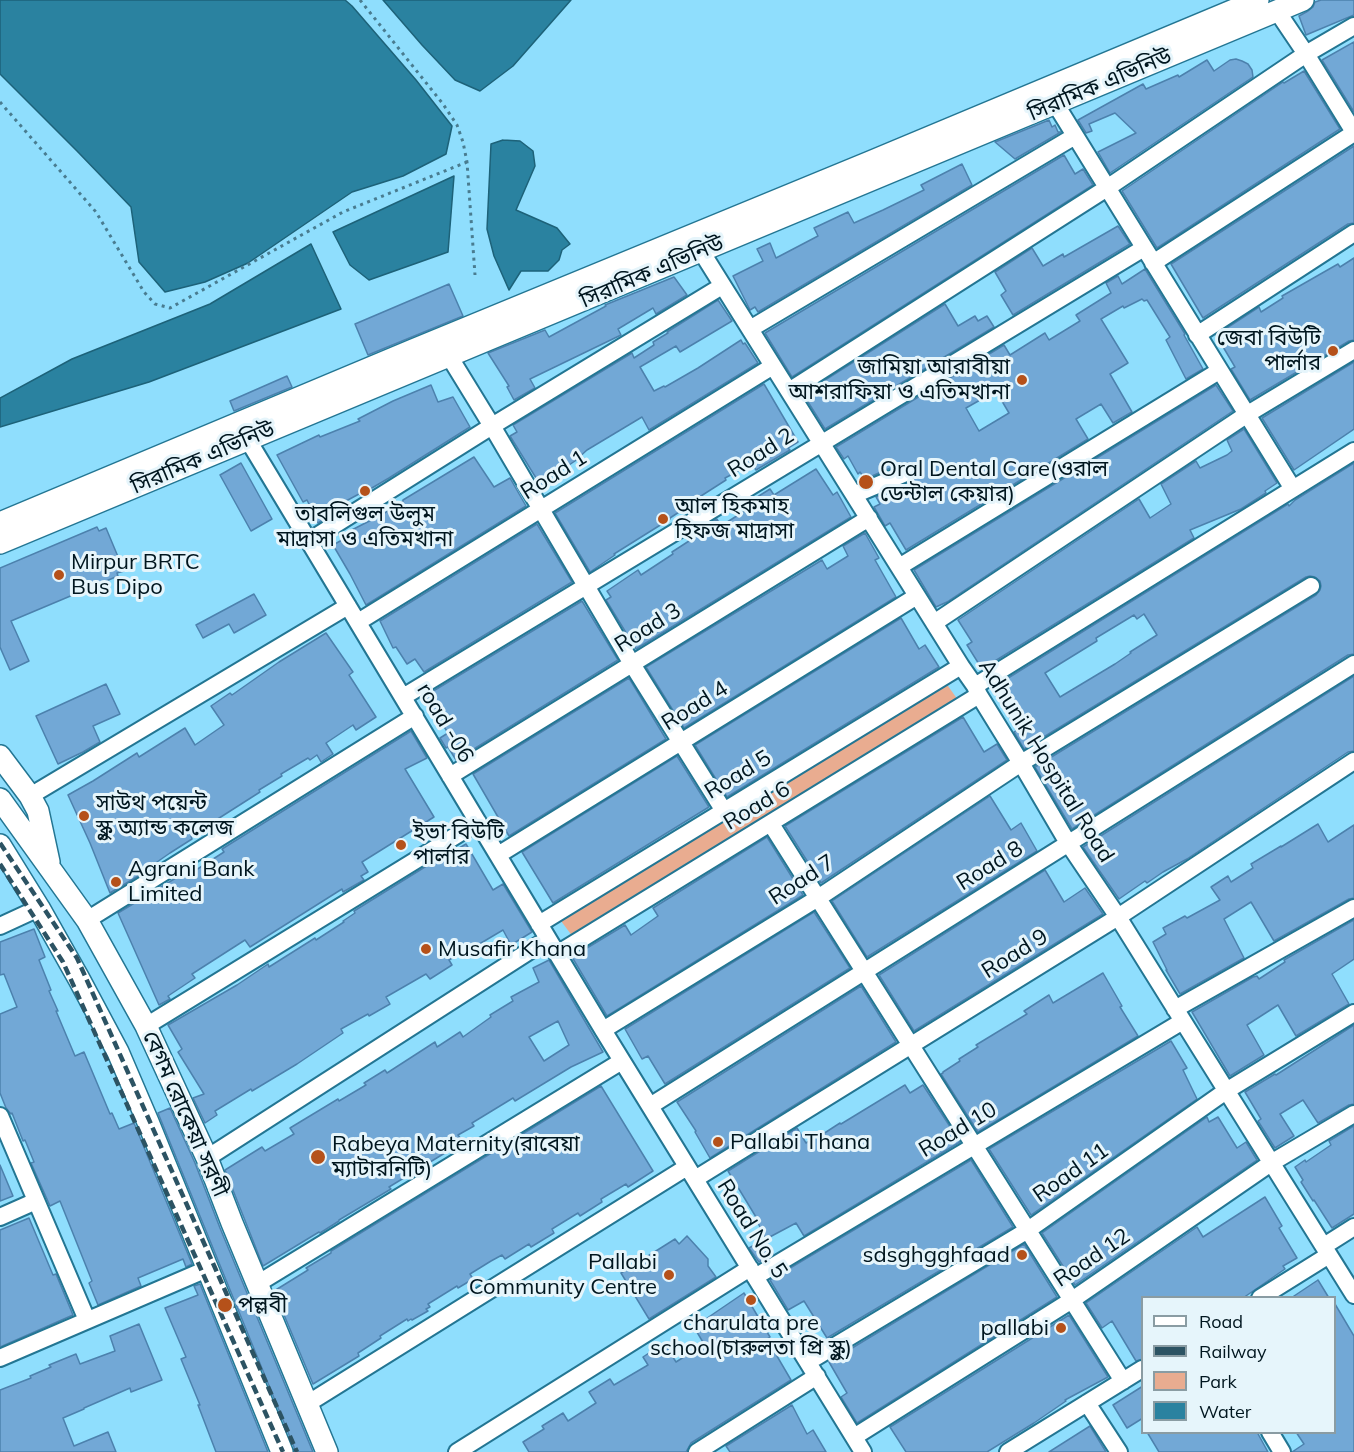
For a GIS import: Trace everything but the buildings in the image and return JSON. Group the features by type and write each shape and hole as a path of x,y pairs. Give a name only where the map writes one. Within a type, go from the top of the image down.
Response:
{"main road":[{"name":"সিরামিক এভিনিউ","path":"2,533 413,350 1258,0"},
{"name":"সিরামিক এভিনিউ","path":"2,533 248,440 1303,0"},
{"path":"0,756 30,796 38,811 50,869"},
{"name":"বেগম রোকেয়া সরণী","path":"0,799 87,920 146,1026 207,1158 327,1452"},
{"name":"বেগম রোকেয়া সরণী","path":"0,845 80,979 118,1052 282,1452"},
{"path":"39,908 68,894"}],"street":[{"path":"1277,11 1354,132"},
{"path":"789,391 1107,188 1306,54 1354,26"},
{"path":"1055,103 1293,489"},
{"name":"Road 2","path":"403,697 821,443 1148,256 1354,132"},
{"path":"750,329 1075,136"},
{"path":"1197,335 1354,233"},
{"name":"Adhunik Hospital Road","path":"701,251 977,691 1068,843 1118,917 1354,1295"},
{"path":"309,540 722,286"},
{"path":"934,623 1246,415 1354,350"},
{"path":"448,356 492,426 632,664 724,811"},
{"name":"Road 1","path":"358,622 773,366"},
{"path":"899,567 1219,371"},
{"name":"road -06","path":"248,440 603,1030"},
{"name":"Road 6","path":"557,954 771,824 1354,451"},
{"path":"854,495 906,473"},
{"name":"Road 3","path":"450,776 869,518"},
{"name":"Road 7","path":"603,1030 818,898 1021,762 1311,586"},
{"name":"Road 4","path":"498,855 917,596"},
{"path":"30,796 348,606"},
{"name":"Road 8","path":"650,1106 1354,664"},
{"name":"Road 5","path":"539,924 961,666"},
{"path":"87,920 415,716"},
{"name":"Road 9","path":"691,1173 911,1045 1118,917 1354,761"},
{"path":"146,1026 478,822"},
{"path":"771,824 1123,1381"},
{"path":"0,926 39,908"},
{"name":"Road 10","path":"753,1273 974,1146 1179,1015 1354,908"},
{"path":"207,1158 548,939"},
{"name":"Road 11","path":"812,1369 1028,1230 1226,1091 1354,1012"},
{"name":"Road No. 5","path":"603,1030 859,1445"},
{"path":"257,1284 622,1061"},
{"name":"Road 12","path":"859,1445 1271,1163 1354,1114"},
{"path":"0,1116 87,1320"},
{"path":"307,1404 691,1173"},
{"path":"0,1217 36,1201"},
{"path":"1263,1296 1354,1227"},
{"path":"0,1358 207,1269"},
{"path":"457,1452 753,1273"},
{"path":"697,1452 719,1446 812,1369"},
{"path":"1008,1452 1141,1370"},
{"path":"1087,1403 1119,1452"},
{"path":"1271,1434 1282,1452"}],"path":[{"path":"360,0 443,104 457,125 464,142 467,162 475,274"},
{"path":"0,102 96,212 144,292 155,304 170,308 343,212 467,162"}],"green space":[{"path":"943,679 958,700 573,937 561,921"}],"water":[{"path":"0,0 345,0 416,80 452,126 446,154 403,176 352,192 248,263 205,282 165,292 139,262 131,207 0,74"},
{"path":"383,0 571,0 513,66 480,91 455,80"},
{"path":"503,140 520,141 533,151 535,166 516,210 557,228 570,244 562,250 559,260 548,271 521,271 509,290 494,256 487,229 491,144"},
{"path":"454,176 448,252 369,280 350,265 333,232"},
{"path":"311,244 341,309 149,382 0,427 0,398 72,359 210,304"}],"railway":[{"path":"0,843 77,958 297,1452"},
{"path":"0,864 63,962 283,1452"}],"place":[{"name":"জেবা বিউটি পার্লার","path":"1333,351"},
{"name":"জামিয়া আরাবীয়া আশরাফিয়া ও এতিমখানা","path":"1022,380"},
{"name":"Oral Dental Care(ওরাল ডেন্টাল কেয়ার)","path":"866,482"},
{"name":"তাবলিগুল উলুম মাদ্রাসা ও এতিমখানা","path":"365,491"},
{"name":"আল হিকমাহ হিফজ মাদ্রাসা","path":"663,519"},
{"name":"Mirpur BRTC Bus Dipo","path":"59,575"},
{"name":"সাউথ পয়েন্ট স্কুল অ্যান্ড কলেজ","path":"84,816"},
{"name":"ইভা বিউটি পার্লার","path":"401,845"},
{"name":"Agrani Bank Limited","path":"116,882"},
{"name":"Musafir Khana","path":"426,949"},
{"name":"Pallabi Thana","path":"718,1142"},
{"name":"Rabeya Maternity(রাবেয়া ম্যাটারনিটি)","path":"318,1157"},
{"name":"sdsghgghfaad","path":"1022,1255"},
{"name":"Pallabi Community Centre","path":"669,1275"},
{"name":"charulata pre school(চারুলতা প্রি স্কুল)","path":"751,1300"},
{"name":"পল্লবী","path":"225,1305"},
{"name":"pallabi","path":"1061,1328"}]}
